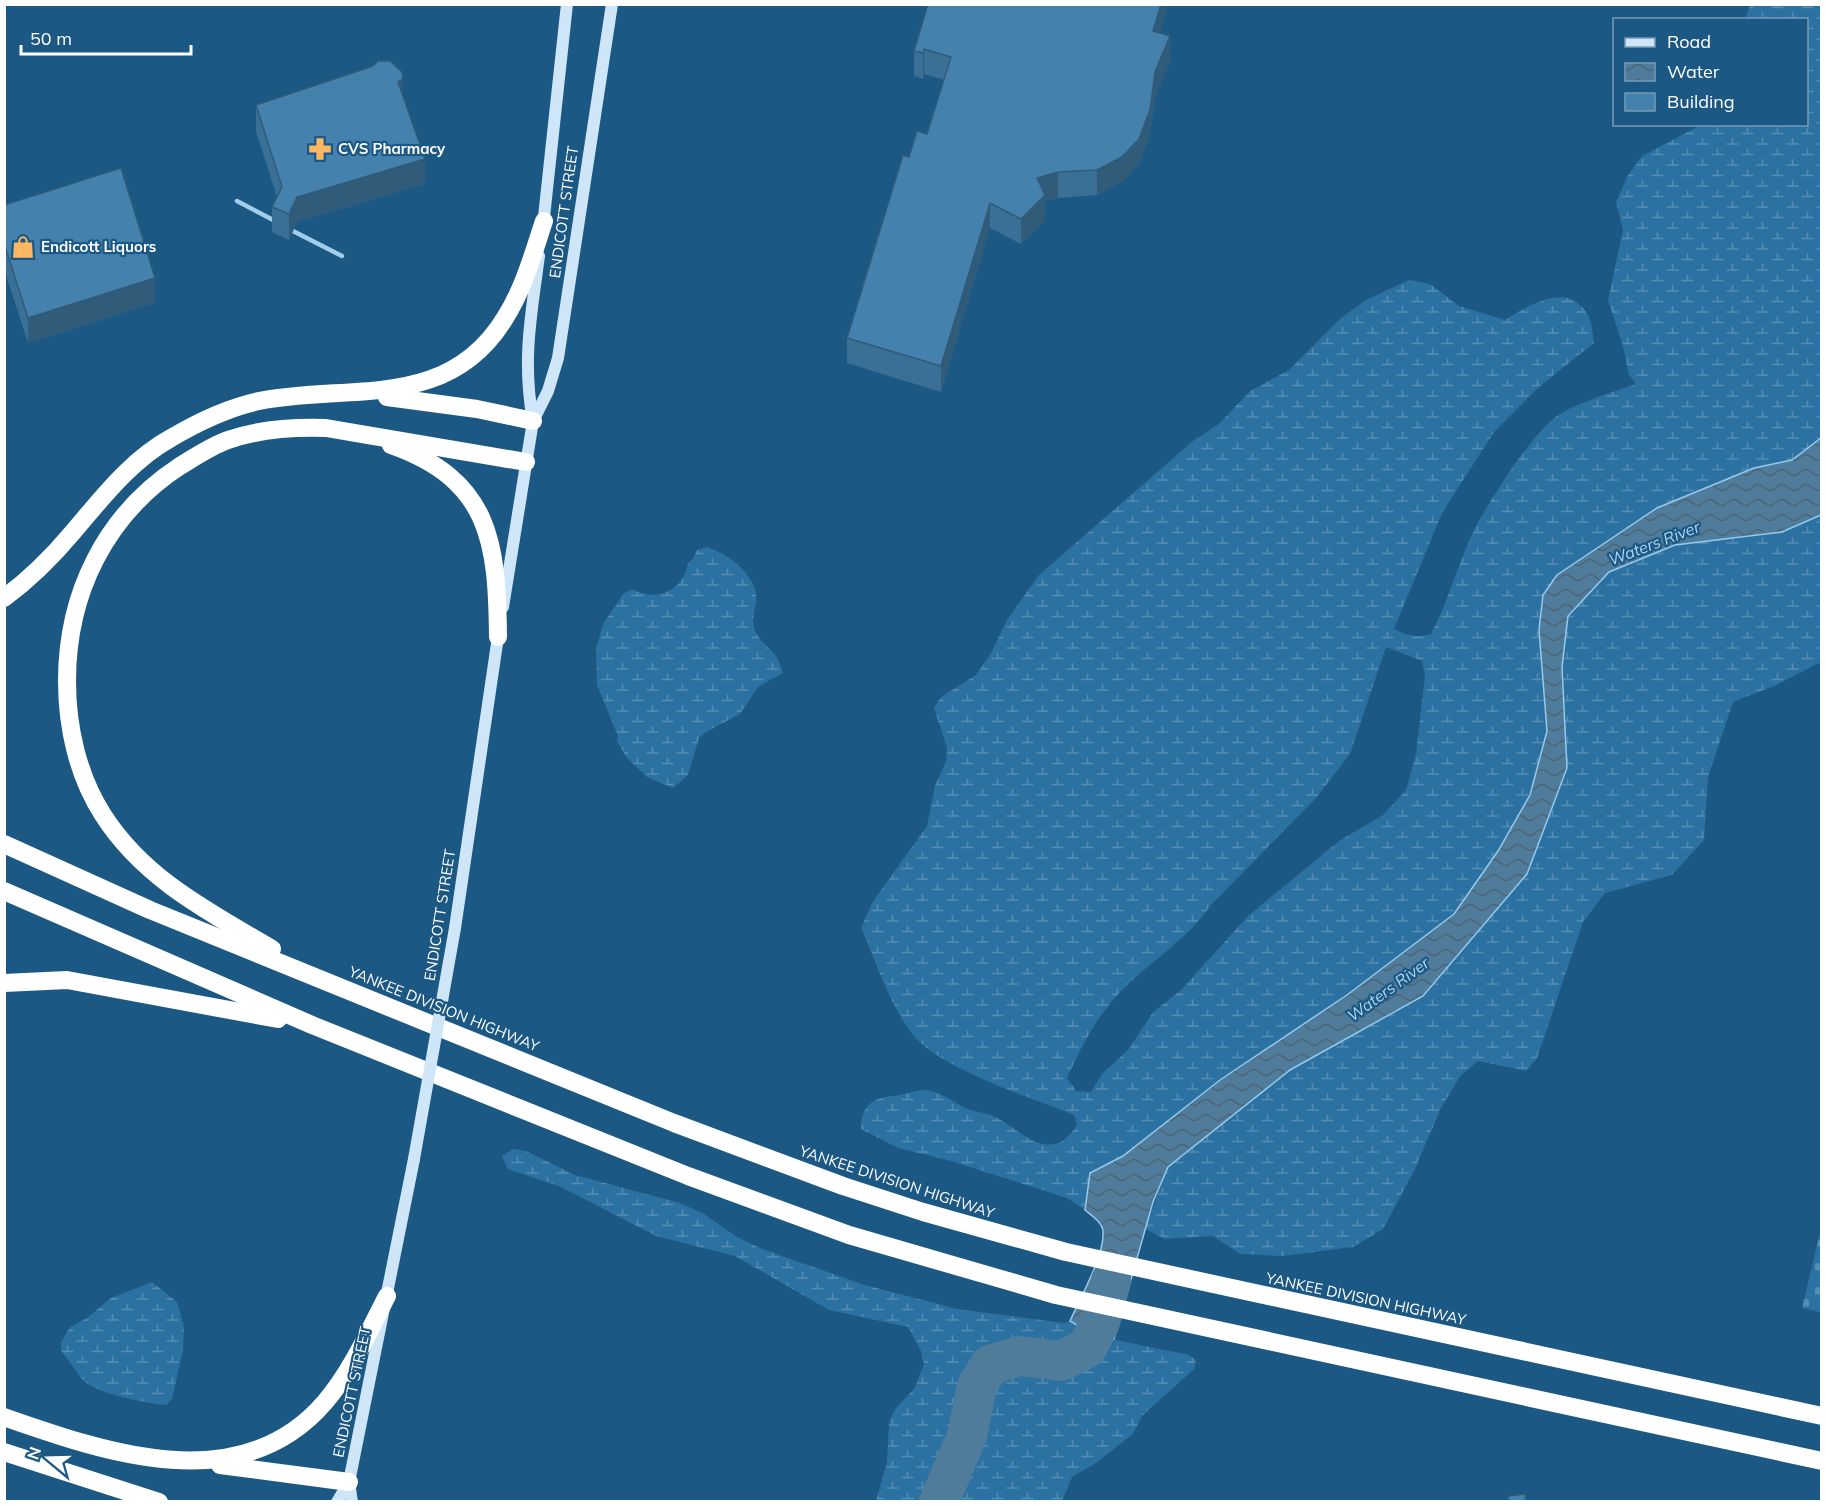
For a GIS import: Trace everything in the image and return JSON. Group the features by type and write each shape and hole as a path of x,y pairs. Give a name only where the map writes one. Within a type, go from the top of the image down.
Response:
{"highway":[{"path":"4,598 30,578 106,493 168,439 227,410 258,401 292,396 405,388 435,379 462,364 487,342 505,318 522,286 543,221"},
{"path":"358,393 477,409 533,421"},
{"path":"322,979 175,892 138,860 102,814 87,785 72,741 67,707 67,651 73,616 84,580 105,540 125,513 148,490 199,454 227,440 297,427 353,432 526,462"},
{"path":"353,432 400,448 434,465 457,481 470,496 482,518 496,569 498,637"},
{"name":"YANKEE DIVISION HIGHWAY","path":"4,844 150,910 756,1155 923,1212 1066,1252 1154,1272 1821,1416"},
{"path":"4,891 312,1025 688,1176 817,1223 923,1258 1056,1295 1143,1315 1821,1461"},
{"path":"4,983 67,980 312,1025"},
{"path":"199,1462 237,1457 262,1448 308,1420 326,1401 346,1372 387,1296"},
{"path":"4,1417 113,1450 155,1458 349,1482"},
{"path":"4,1452 160,1501"}],"main road":[{"name":"ENDICOTT STREET","path":"533,421 528,391 526,352 567,4"},
{"name":"ENDICOTT STREET","path":"337,1502 349,1482 414,1159 454,928 533,421 548,391 558,358 586,162 612,4"},
{"name":"ENDICOTT STREET","path":"349,1482 352,1502"}],"lane":[{"path":"237,201 277,223"},
{"path":"293,231 342,256"}],"green space":[{"path":"1750,5 1821,5 1821,438 1792,460 1754,468 1557,575 1543,595 1539,630 1547,731 1530,795 1498,851 1454,914 1347,995 1220,1080 1123,1156 1090,1173 1085,1210 1067,1198 951,1161 898,1148 861,1129 863,1114 869,1104 880,1098 922,1090 934,1092 968,1109 995,1117 1026,1137 1044,1144 1055,1144 1064,1140 1077,1125 1074,1115 988,1082 944,1060 927,1048 914,1036 897,1011 861,928 872,903 927,826 935,786 946,761 947,748 934,708 941,697 976,675 991,653 1007,620 1039,575 1193,441 1219,424 1250,391 1289,370 1341,318 1366,300 1409,280 1430,284 1459,306 1505,320 1548,299 1560,297 1570,299 1580,305 1588,315 1594,343 1540,386 1494,432 1442,513 1394,629 1412,636 1431,634 1475,528 1500,486 1531,442 1559,414 1592,399 1636,384 1629,375 1623,346 1608,300 1623,230 1616,202 1628,175 1642,156 1699,126 1808,126 1808,18 1745,18","holes":["1386,647 1422,661 1425,676 1416,754 1406,790 1383,815 1339,841 1249,915 1181,990 1153,1012 1129,1049 1102,1074 1091,1092 1076,1091 1067,1078 1106,1008 1124,988 1192,928 1211,905 1316,798 1350,754"]},
{"path":"1821,515 1821,662 1774,686 1733,702 1708,777 1704,840 1672,875 1605,893 1583,922 1537,1058 1526,1071 1478,1061 1461,1075 1441,1108 1414,1171 1383,1229 1353,1247 1283,1256 1240,1254 1213,1236 1165,1239 1145,1229 1168,1167 1290,1070 1423,996 1567,768 1562,667 1568,616 1609,572 1675,545 1782,532"},
{"path":"707,547 738,564 750,578 756,594 753,620 755,631 776,656 783,673 759,686 740,714 699,738 688,775 673,788 647,777 626,757 617,741 618,736 597,685 596,649 603,624 623,594 632,589 651,595 668,591 681,580 688,563 693,559 697,550"},
{"path":"513,1149 526,1151 575,1175 680,1203 704,1214 737,1237 762,1249 865,1285 957,1309 1064,1323 1070,1321 1085,1330 1116,1340 1189,1355 1196,1360 1194,1369 1142,1416 1133,1434 1096,1463 1072,1477 1062,1501 876,1501 887,1462 889,1422 895,1409 914,1389 924,1364 921,1351 908,1327 829,1310 735,1256 656,1236 559,1186 508,1169 502,1156"},
{"path":"1821,1229 1821,1312 1802,1308"},
{"path":"152,1282 177,1302 184,1327 183,1350 172,1399 166,1405 134,1400 97,1389 81,1378 61,1351 61,1342 70,1327 87,1318 111,1298"}],"water":[{"path":"1821,438 1821,515 1782,532 1675,545 1609,572 1568,616 1562,667 1567,768 1527,874 1423,996 1290,1070 1168,1167 1153,1202 1114,1339 1085,1330 1070,1321 1096,1264 1103,1241 1101,1225 1085,1210 1090,1173 1123,1156 1220,1080 1347,995 1454,914 1498,851 1530,795 1547,731 1539,630 1543,595 1557,575 1657,508 1754,468 1792,460"}],"building":[{"path":"928,4 1161,4 1153,31 1170,36 1155,72 1150,110 1139,139 1122,157 1097,170 1058,172 1037,178 1045,195 1021,219 990,203 941,366 847,338 903,155 909,157 917,131 927,134 951,57 924,49 923,53 914,51"},
{"name":"CVS Pharmacy","path":"378,61 390,61 402,72 403,79 398,82 425,159 297,197 289,214 272,207 282,187 256,105 373,66"},
{"path":"121,168 155,278 28,318 4,243 4,205"},
{"path":"1525,1494 1526,1502 1509,1502 1508,1496"}],"waterway":[{"name":"Waters River","path":"939,1502 967,1436 977,1386 990,1365 1020,1356 1061,1361 1087,1348 1100,1322 1111,1281"}],"place":[{"name":"CVS Pharmacy","path":"320,149"},
{"name":"Endicott Liquors","path":"23,247"}]}
